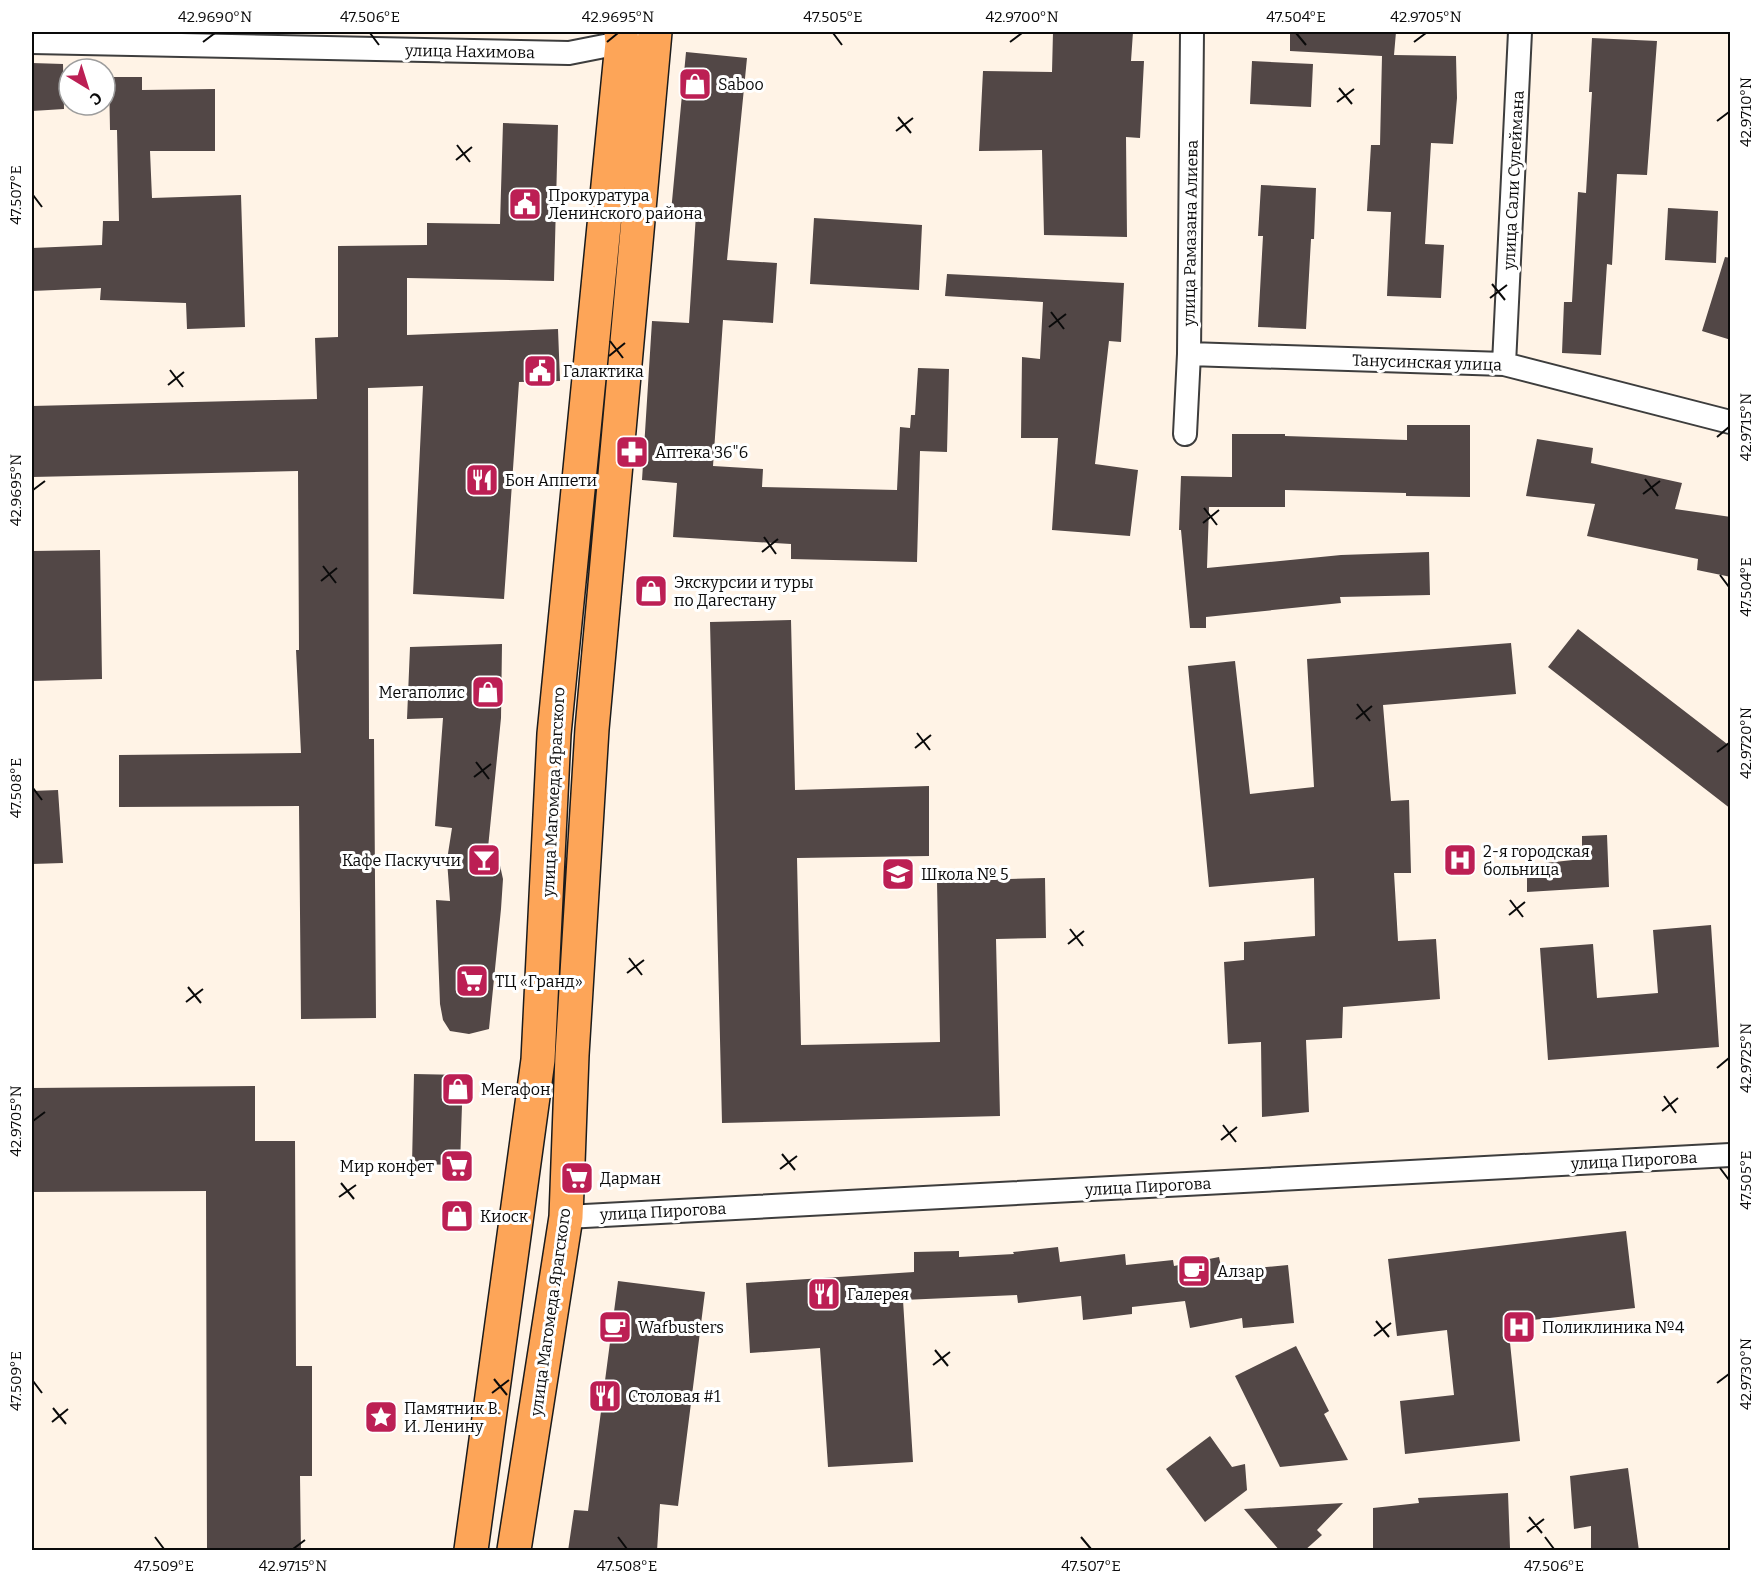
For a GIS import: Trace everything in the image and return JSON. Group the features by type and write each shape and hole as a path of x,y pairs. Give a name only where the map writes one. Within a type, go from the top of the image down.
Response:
{"main road":[{"name":"улица Магомеда Ярагского","path":"514,1551 566,1217 572,1055 592,729 655,34"},
{"name":"улица Магомеда Ярагского","path":"471,1551 538,1060 554,734 621,37"}],"street":[{"name":"улица Рамазана Алиева","path":"1185,434 1189,354 1192,32"},
{"name":"улица Сали Сулеймана","path":"1504,364 1520,32"},
{"name":"улица Нахимова","path":"32,42 569,53 621,37 655,34"},
{"name":"Танусинская улица","path":"1189,354 1504,364 1731,422"},
{"name":"улица Пирогова","path":"566,1217 1731,1155"}],"building":[{"path":"1053,32 1133,32 1131,61 1144,61 1140,138 1126,137 1127,237 1044,235 1042,150 979,151 983,71 1052,72"},
{"path":"1290,32 1396,32 1394,55 1456,56 1457,98 1453,144 1431,143 1425,244 1444,245 1441,298 1387,296 1391,212 1367,211 1371,145 1380,145 1382,56 1290,51"},
{"path":"1592,38 1657,41 1647,175 1617,174 1612,265 1607,264 1601,355 1562,353 1564,302 1572,302 1578,192 1586,193 1592,92 1589,92"},
{"path":"686,52 747,58 727,260 777,263 773,323 723,320 713,466 763,469 762,487 897,490 900,427 910,428 911,415 915,415 918,368 949,369 947,452 920,451 917,562 791,559 791,544 673,537 677,483 642,480 652,321 689,323 696,214 671,212"},
{"path":"1252,61 1313,64 1311,107 1250,104"},
{"path":"32,63 57,64 57,109 32,111"},
{"path":"117,77 142,77 142,90 215,89 215,151 150,151 152,198 241,195 245,327 187,329 186,303 100,300 101,288 32,291 32,248 102,245 103,221 119,221 117,130 110,130 110,117 117,117"},
{"path":"503,123 558,125 554,281 407,278 407,335 558,329 560,381 519,382 504,599 413,594 423,386 368,388 369,739 374,739 376,1018 301,1019 299,806 119,807 119,755 301,753 296,650 299,650 298,471 32,477 32,406 317,399 315,338 338,337 338,246 427,245 427,223 500,224"},
{"path":"1261,185 1316,188 1306,329 1258,327 1263,236 1258,236"},
{"path":"1668,208 1718,211 1716,263 1665,260"},
{"path":"814,218 922,225 919,290 810,284"},
{"path":"1725,257 1731,258 1731,340 1702,331"},
{"path":"947,274 1124,283 1121,342 1109,341 1095,464 1138,470 1130,536 1052,530 1058,438 1021,438 1022,357 1040,359 1043,302 945,296"},
{"path":"1407,425 1470,425 1470,497 1285,490 1285,507 1209,507 1207,568 1341,555 1429,552 1430,595 1340,597 1341,603 1206,617 1206,628 1190,628 1181,530 1179,530 1181,476 1232,477 1232,434 1285,434 1285,436 1407,440"},
{"path":"1537,439 1593,448 1591,463 1682,483 1675,509 1731,517 1731,577 1697,570 1698,559 1587,536 1595,504 1526,496"},
{"path":"100,550 102,679 32,681 32,551"},
{"path":"791,620 795,790 929,786 929,856 797,858 801,1045 940,1042 937,881 1045,878 1046,938 996,939 1000,1116 722,1123 710,622"},
{"path":"1578,629 1731,747 1731,809 1548,667"},
{"path":"1511,643 1516,694 1383,705 1391,801 1409,800 1411,873 1394,873 1398,941 1436,939 1440,999 1343,1007 1342,1038 1306,1040 1309,1112 1262,1117 1261,1042 1228,1044 1224,962 1244,960 1244,942 1315,936 1314,878 1209,887 1188,666 1235,661 1250,794 1314,787 1307,659"},
{"path":"502,644 501,718 488,848 499,861 503,879 501,909 489,1029 469,1034 450,1031 443,1020 440,1004 436,900 450,901 447,860 452,828 435,826 443,718 407,719 410,647"},
{"path":"58,790 63,863 32,864 32,791"},
{"path":"1607,835 1609,887 1527,892 1527,865 1582,859 1582,836"},
{"path":"1711,925 1719,1047 1548,1060 1540,948 1593,944 1597,998 1658,993 1653,930"},
{"path":"414,1074 463,1075 460,1165 412,1164"},
{"path":"255,1086 255,1141 295,1141 296,1366 312,1366 312,1476 300,1476 301,1551 207,1551 206,1191 32,1192 32,1088"},
{"path":"1626,1231 1635,1308 1508,1323 1520,1441 1405,1454 1400,1401 1454,1395 1447,1330 1397,1336 1388,1259"},
{"path":"1058,1247 1060,1262 1125,1254 1126,1265 1173,1260 1174,1266 1219,1257 1222,1271 1288,1265 1294,1323 1243,1328 1242,1318 1190,1328 1185,1301 1132,1307 1132,1314 1083,1320 1081,1296 1018,1303 1017,1295 903,1300 913,1462 828,1467 820,1348 750,1353 746,1283 914,1272 914,1252 959,1251 959,1257 1014,1254 1013,1252"},
{"path":"618,1281 705,1292 678,1506 660,1504 657,1551 568,1551 574,1510 588,1511"},
{"path":"1296,1346 1329,1411 1324,1414 1348,1460 1280,1467 1235,1376"},
{"path":"1210,1436 1232,1467 1245,1464 1247,1490 1205,1522 1166,1469"},
{"path":"1628,1468 1639,1551 1591,1551 1591,1526 1574,1529 1570,1476"},
{"path":"1508,1493 1510,1548 1474,1551 1373,1551 1373,1508 1419,1503 1418,1498"},
{"path":"1343,1503 1317,1530 1322,1535 1304,1551 1280,1551 1244,1509"}],"place":[{"name":"Saboo","path":"695,84"},
{"name":"Прокуратура Ленинского района","path":"525,204"},
{"name":"Галактика","path":"540,371"},
{"name":"Аптека 36\"6","path":"632,452"},
{"name":"Бон Аппети","path":"482,480"},
{"name":"Экскурсии и туры по Дагестану","path":"651,591"},
{"name":"Мегаполис","path":"488,692"},
{"name":"Кафе Паскуччи","path":"484,860"},
{"name":"2-я городская больница","path":"1460,860"},
{"name":"Школа № 5","path":"898,874"},
{"name":"ТЦ «Гранд»","path":"472,981"},
{"name":"Мегафон","path":"458,1089"},
{"name":"Мир конфет","path":"457,1166"},
{"name":"Дарман","path":"577,1178"},
{"name":"Киоск","path":"457,1216"},
{"name":"Алзар","path":"1194,1271"},
{"name":"Галерея","path":"824,1294"},
{"name":"Wafbusters","path":"615,1327"},
{"name":"Поликлиника №4","path":"1519,1327"},
{"name":"Столовая #1","path":"605,1396"},
{"name":"Памятник В. И. Ленину","path":"381,1417"}]}
